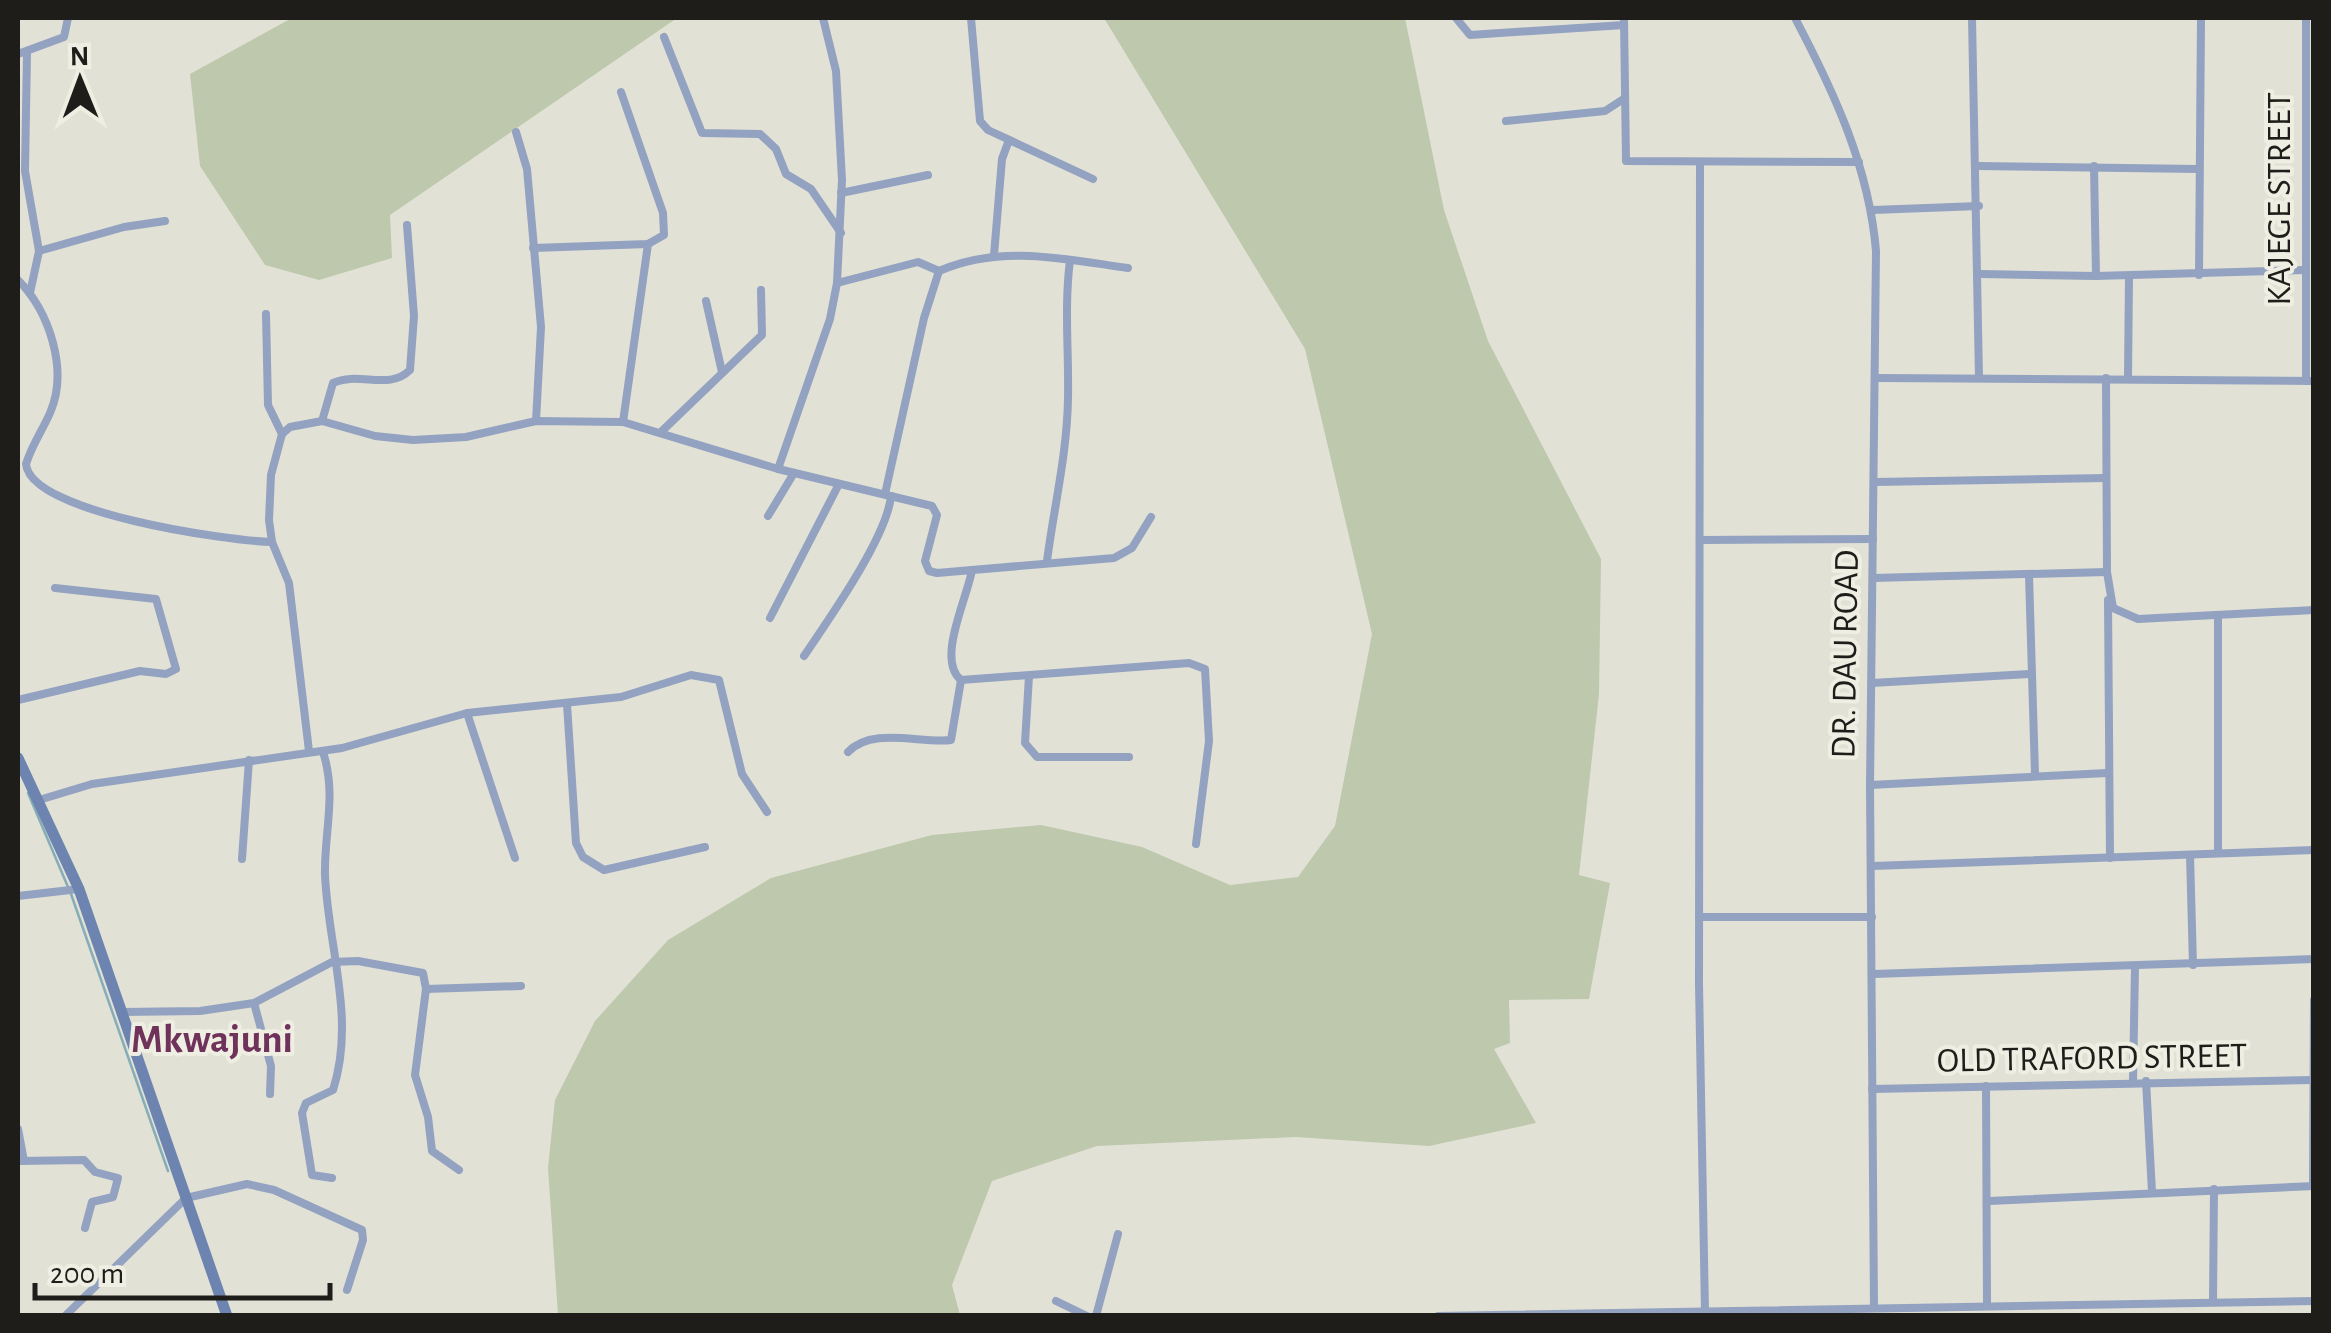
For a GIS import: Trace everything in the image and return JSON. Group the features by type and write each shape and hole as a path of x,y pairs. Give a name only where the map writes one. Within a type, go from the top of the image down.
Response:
{"main road":[{"path":"18,758 79,889 227,1316"}],"street":[{"path":"30,293 39,251 26,171 22,53 64,37 68,18"},
{"path":"778,469 830,320 842,233 836,71 823,18"},
{"path":"972,18 977,114 988,130 1093,179"},
{"path":"1456,18 1470,35 1624,21 1626,161 1859,162"},
{"name":"DR. DAU ROAD","path":"1798,18 1859,162 1873,210 1877,378 1870,785 1874,1308"},
{"path":"1972,18 1978,166 1979,378"},
{"path":"2200,275 2201,18"},
{"name":"KAJEGE STREET","path":"2306,18 2310,381"},
{"path":"664,37 702,133 760,134 776,150 786,174 811,189 842,233"},
{"path":"533,248 648,244 664,235 663,212 621,92"},
{"path":"1506,122 1605,111 1625,98"},
{"path":"516,132 527,168 542,354 536,421"},
{"path":"994,255 1002,159 1009,140"},
{"path":"1700,164 1698,917 1705,1312"},
{"path":"1978,166 2198,169"},
{"path":"2094,166 2096,276"},
{"path":"842,193 928,175"},
{"path":"1873,210 1978,206"},
{"path":"39,251 124,227 166,222"},
{"path":"322,420 333,383 342,379 392,381 410,370 414,316 406,225"},
{"path":"623,422 648,244"},
{"path":"837,283 918,262 940,271 994,255 1128,268"},
{"path":"1047,561 1064,448 1068,364 1064,319 1070,260"},
{"path":"1980,274 2129,276 2306,270"},
{"path":"804,656 862,564 887,514 924,318 940,271"},
{"path":"2128,378 2129,276"},
{"path":"18,280 48,326 57,388 30,450 26,464 30,476 50,491 163,528 214,538 272,542"},
{"path":"662,431 762,335 762,290"},
{"path":"706,301 722,372"},
{"path":"266,314 268,405 282,434 268,494 272,542 289,582 310,751"},
{"path":"1877,378 2310,381"},
{"path":"2106,378 2110,858"},
{"path":"282,434 290,428 322,420 375,436 413,440 466,437 536,421 623,422 778,469 935,509 925,561 929,571 1124,554 1151,517"},
{"path":"768,516 794,473"},
{"path":"1875,482 2106,478"},
{"path":"770,618 839,484"},
{"path":"1700,540 1874,539"},
{"path":"848,752 859,743 878,740 951,740 960,680 950,666 950,648 972,570"},
{"path":"1873,578 2107,572"},
{"path":"2029,575 2035,774"},
{"path":"18,700 140,671 166,674 176,669 156,599 55,588"},
{"path":"2108,600 2128,618 2314,610"},
{"path":"2218,616 2218,852"},
{"path":"960,680 1188,663 1205,669 1209,741 1196,844"},
{"path":"1872,683 2029,674"},
{"path":"39,800 92,784 323,752 467,712 568,704 643,692 668,679 708,676 719,680 742,774 767,812"},
{"path":"1028,676 1025,743 1030,751 1038,757 1129,757"},
{"path":"568,704 573,828 583,857 604,870 705,847"},
{"path":"467,712 515,858"},
{"path":"323,752 333,793 325,878 332,962 344,1031 333,1090 306,1103 302,1113 312,1175 332,1178"},
{"path":"242,860 249,760"},
{"path":"1870,785 2107,773"},
{"path":"1873,866 2314,850"},
{"path":"2190,855 2192,966"},
{"path":"18,896 79,889"},
{"path":"1698,917 1872,917"},
{"path":"1874,974 2314,959"},
{"path":"122,1012 200,1011 254,1003 332,962 420,972 426,990 415,1055 416,1084 428,1117 432,1151 460,1170"},
{"path":"2133,1081 2134,967"},
{"path":"426,990 521,986"},
{"path":"1989,1201 2313,1186 2314,1000"},
{"path":"254,1003 271,1066 270,1094"},
{"name":"OLD TRAFORD STREET","path":"1872,1089 2313,1080"},
{"path":"2146,1081 2152,1192"},
{"path":"1977,1316 1982,1304 1989,1201 1986,1086"},
{"path":"18,1129 21,1161 84,1160 92,1171 118,1178 113,1197 92,1202 86,1228"},
{"path":"65,1316 186,1198 246,1184 274,1190 355,1224 364,1234 346,1290"},
{"path":"2213,1301 2214,1189"},
{"path":"1096,1316 1118,1234"},
{"path":"1056,1301 1087,1316"},
{"path":"2256,1301 2256,1316"},
{"path":"1438,1316 1780,1314 1982,1304 2314,1301"},
{"path":"2158,1302 2159,1316"}],"green space":[{"path":"292,18 677,18 390,215 392,258 319,280 265,265 200,166 190,74"},
{"path":"1104,18 1405,18 1444,210 1488,341 1601,559 1599,694 1579,875 1610,883 1589,999 1509,1000 1510,1043 1494,1049 1536,1123 1429,1146 1296,1137 1097,1146 992,1181 952,1285 960,1315 558,1315 548,1168 555,1100 595,1021 668,940 771,878 932,835 1041,825 1142,847 1230,885 1298,877 1335,826 1372,634 1305,349"}],"waterway":[{"path":"28,793 68,887"},
{"path":"71,894 168,1171"}],"district":[{"name":"Mkwajuni","path":"212,1038"}]}
